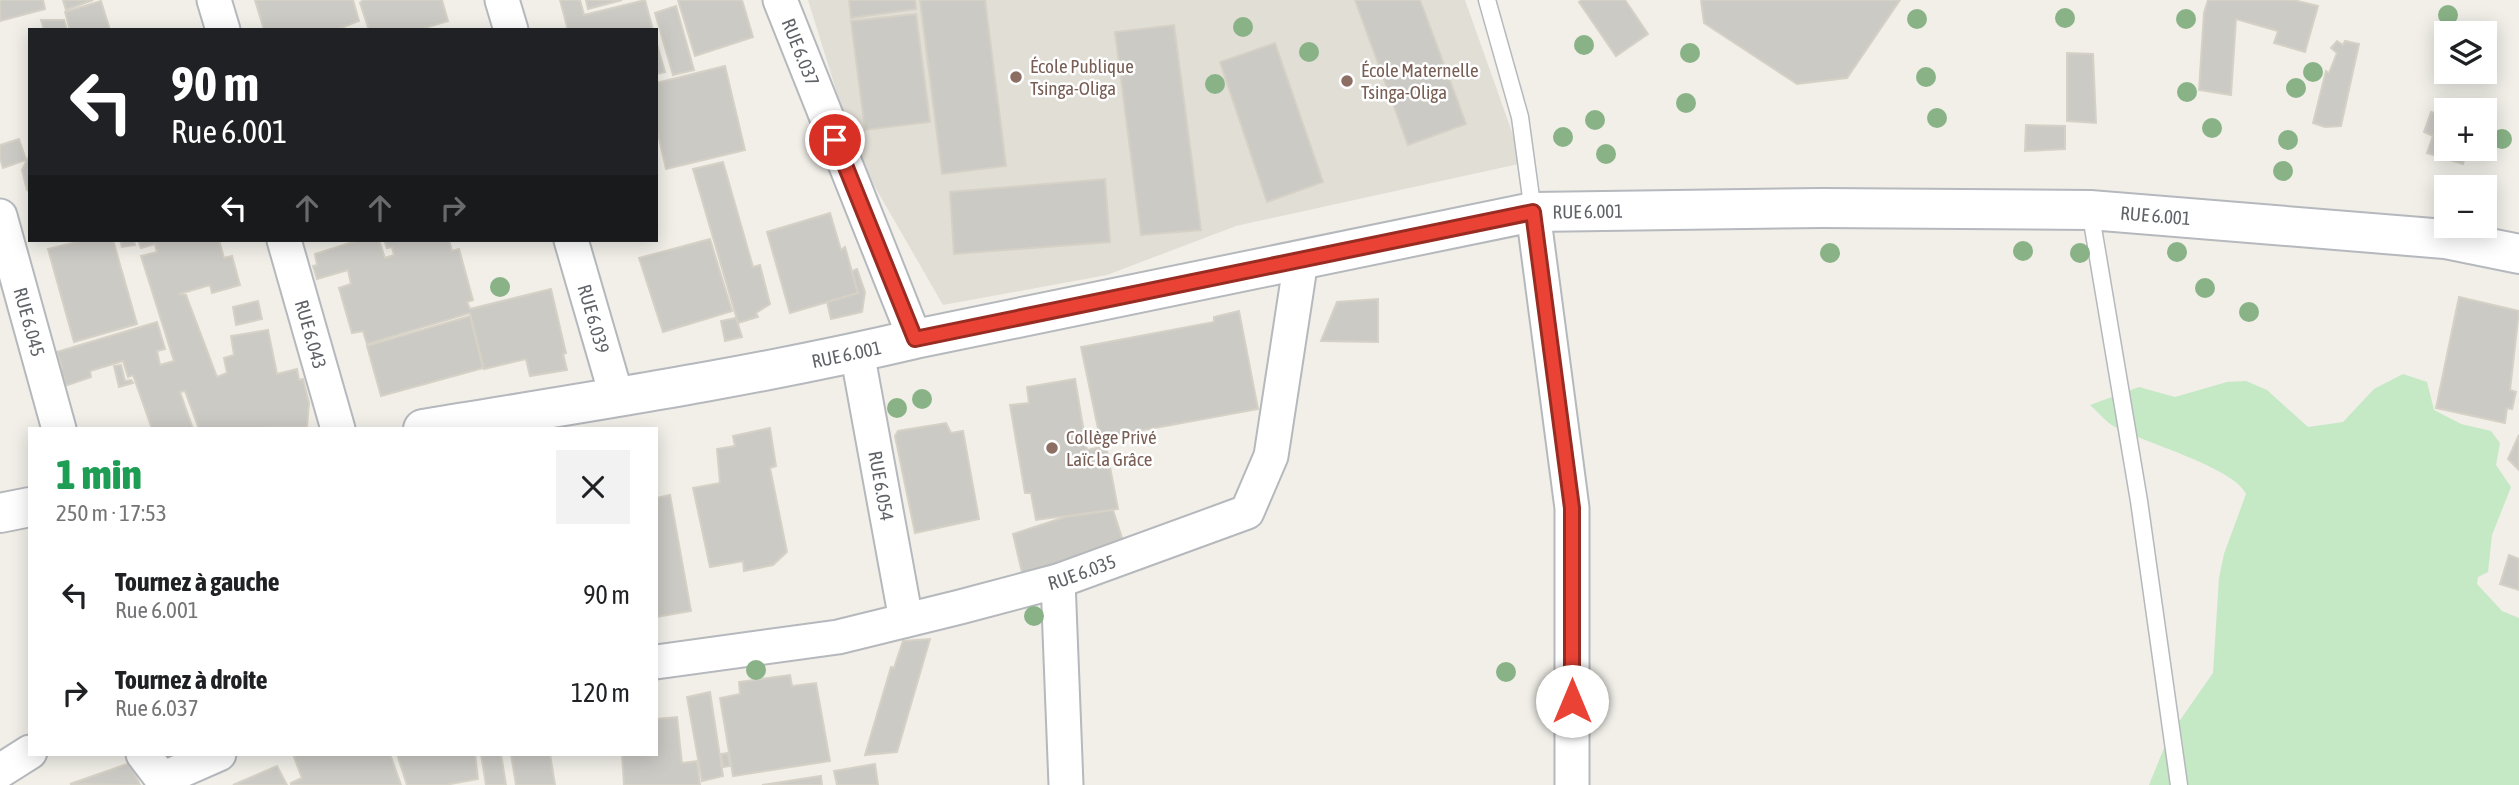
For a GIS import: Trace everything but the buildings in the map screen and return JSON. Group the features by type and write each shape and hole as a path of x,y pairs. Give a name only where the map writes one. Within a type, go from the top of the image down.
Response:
{"street":[{"path":"214,0 222,28"},
{"path":"502,0 510,28"},
{"name":"RUE 6.037","path":"780,0 915,339"},
{"name":"RUE 6.001","path":"436,427 617,398 857,352 1533,212 1822,208 2090,210 2445,239 2519,254"},
{"path":"1533,212 1572,508 1572,785"},
{"name":"RUE 6.045","path":"0,216 57,427"},
{"name":"RUE 6.043","path":"285,242 337,427"},
{"name":"RUE 6.039","path":"572,242 617,398"},
{"name":"RUE 6.035","path":"658,662 838,637 906,620 1058,581 1247,512 1271,456 1301,260"},
{"name":"RUE 6.054","path":"857,352 906,620"},
{"path":"0,513 28,506"},
{"path":"1058,581 1066,785"},
{"path":"0,771 28,753"},
{"path":"156,773 212,756"}],"lane":[{"path":"1487,0 1520,117 1533,212"},
{"path":"2090,210 2139,501 2179,785"}],"shaded area":[{"name":"École Publique Tsinga-Oliga","path":"808,0 1465,0 1523,163 1236,226 1107,275 943,305 856,154"}],"green space":[{"path":"2403,374 2427,382 2434,410 2461,424 2491,431 2500,443 2496,465 2511,487 2492,535 2488,572 2478,577 2477,584 2502,611 2519,618 2519,785 2149,785 2169,736 2213,673 2219,578 2224,554 2246,494 2238,484 2207,465 2115,427 2090,405 2139,387 2175,397 2227,382 2246,381 2267,390 2308,427 2343,422 2374,389"}],"place":[{"name":"École Publique Tsinga-Oliga","path":"1016,77"},
{"name":"École Maternelle Tsinga-Oliga","path":"1347,81"},
{"name":"Collège Privé Laïc la Grâce","path":"1052,448"}],"route":[{"path":"835,140 915,339 1533,212 1572,508 1572,701"}]}
